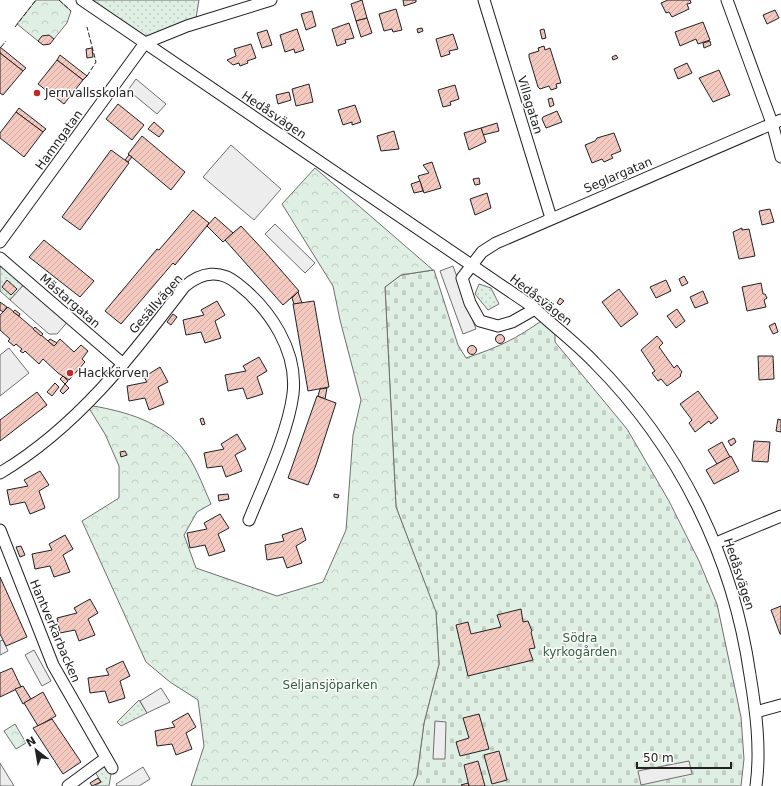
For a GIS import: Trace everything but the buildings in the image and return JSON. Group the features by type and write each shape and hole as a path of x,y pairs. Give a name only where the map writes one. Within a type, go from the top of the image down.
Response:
{"street":[{"name":"Hedåsvägen","path":"82,0 472,264 535,309 594,362 635,408 684,479 716,543 734,594 746,646 756,712 756,786"},
{"path":"145,43 187,26 271,0"},
{"name":"Villagatan","path":"484,0 551,218"},
{"path":"727,0 777,122 781,157"},
{"name":"Hamngatan","path":"0,242 145,43"},
{"name":"Seglargatan","path":"535,309 512,322 498,326 480,321 470,303 462,278 482,252 496,243 551,218 777,122"},
{"name":"Mästargatan","path":"0,258 123,364"},
{"name":"Gesällvägen","path":"0,473 49,439 87,404 123,364 184,287 199,277 213,274 226,276 247,290 264,308 277,328 287,351 291,365 293,393 288,417 274,460 249,520"},
{"path":"716,543 781,516"},
{"name":"Hantverkarbacken","path":"0,530 53,665 112,768"},
{"path":"756,712 781,706"},
{"path":"68,786 106,758"}],"green space":[{"path":"36,0 59,0 71,11 67,23 54,39 38,41 17,24"},
{"path":"82,0 199,0 195,24 145,43"},
{"name":"Seljansjöparken","path":"315,168 433,270 401,275 385,287 396,507 436,612 439,664 424,723 417,776 413,786 191,786 204,746 198,700 170,682 146,662 82,521 119,498 119,466 105,434 87,405 124,413 148,422 170,435 189,457 211,504 197,512 184,535 196,568 277,596 323,582 346,530 353,435 361,400 340,320 333,286 282,204"},
{"path":"0,258 27,281 10,300 0,291"},
{"name":"Södra kyrkogården","path":"434,270 458,345 466,358 507,342 544,319 555,329 555,342 627,429 669,501 699,561 717,604 741,717 744,759 741,786 413,786 417,776 424,723 439,664 436,613 396,507 385,287 401,275"},
{"path":"479,284 491,288 499,304 488,310 475,294"},
{"path":"139,700 147,713 121,726 117,722"},
{"path":"15,724 26,743 16,749 4,731"},
{"path":"103,760 112,768 109,786 95,786 101,782 93,768"}],"shaded area":[{"path":"136,79 166,104 157,114 128,90"},
{"path":"231,145 281,189 254,220 203,177"},
{"path":"275,224 315,263 305,273 265,234"},
{"path":"453,266 476,329 463,334 440,271"},
{"path":"27,281 70,319 57,334 49,334 10,300"},
{"path":"9,348 29,373 0,396 0,355"},
{"path":"3,640 8,651 0,655 0,641"},
{"path":"34,650 51,681 42,686 25,655"},
{"path":"161,688 170,702 147,713 140,701"},
{"path":"435,721 446,722 445,759 433,759"},
{"path":"689,761 692,774 641,785 638,771"},
{"path":"0,763 14,786 0,786"},
{"path":"143,767 150,779 139,786 117,786 116,784"}],"fence":[{"path":"15,27 36,0"},
{"path":"59,0 71,11"},
{"path":"87,27 96,62 87,76"},
{"path":"1,47 6,41"}],"place":[{"name":"Jernvallsskolan","path":"37,93"},
{"name":"Hackkörven","path":"70,373"}]}
